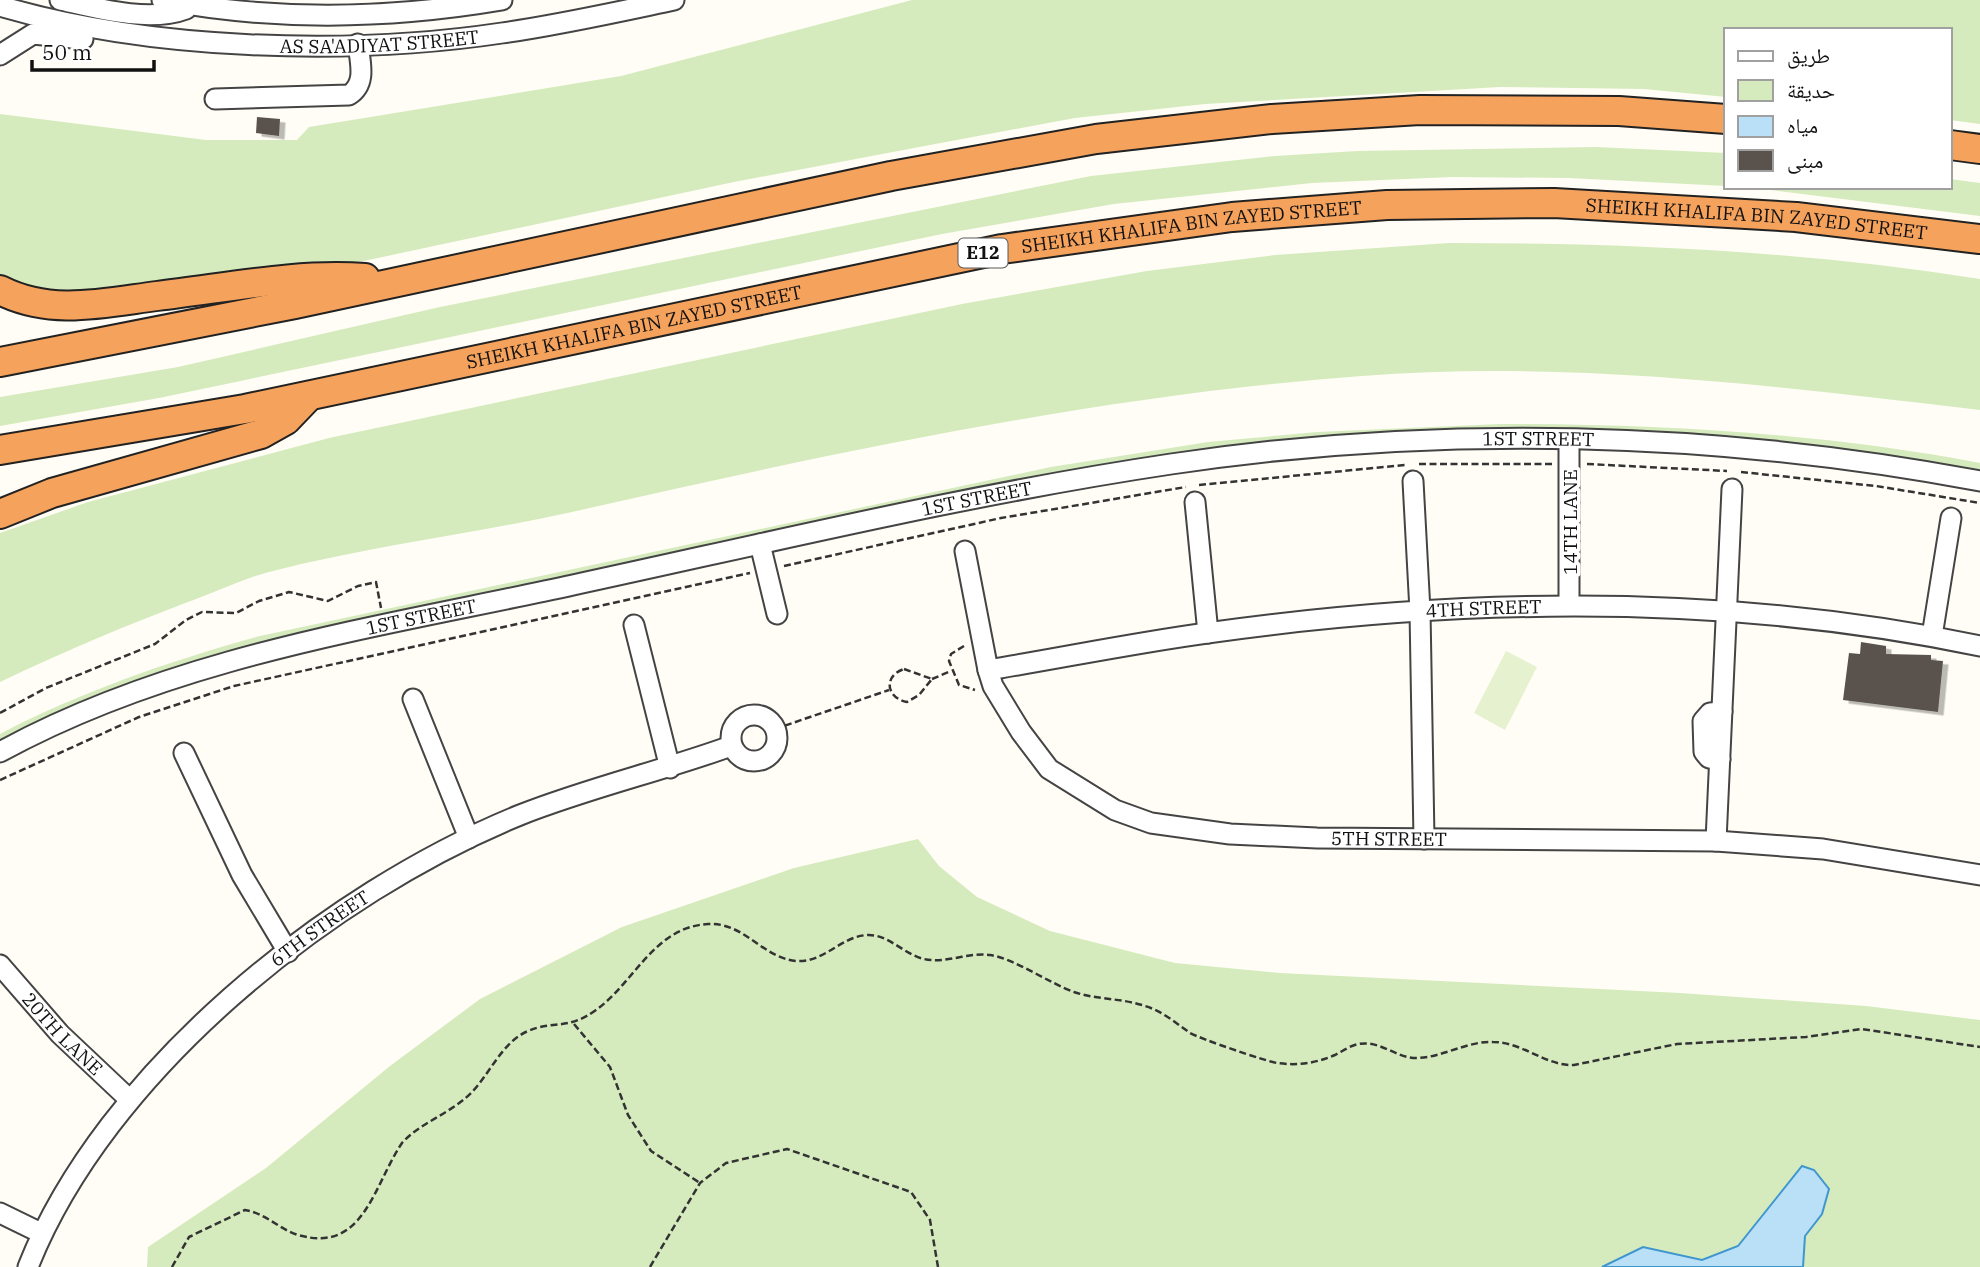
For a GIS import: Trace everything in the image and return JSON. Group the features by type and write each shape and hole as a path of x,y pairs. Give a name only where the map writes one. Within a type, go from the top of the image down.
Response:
{"highway":[{"path":"0,362 958,162 1154,131 1272,119 1445,110 1631,111 1724,119"},
{"path":"1952,145 1980,149"},
{"name":"SHEIKH KHALIFA BIN ZAYED STREET","path":"0,450 173,424 309,397 926,264 1078,236 1232,217 1387,205 1567,203 1797,217 1980,239"},
{"path":"0,290 25,301 67,307 308,277 350,277 392,282"},
{"path":"0,514 52,493 261,434 286,420 309,397"}],"street":[{"path":"60,0 157,13 170,13 193,6"},
{"name":"AS SA'ADIYAT STREET","path":"162,0 193,6 309,14 376,15 502,0"},
{"path":"309,14 323,6 327,0"},
{"name":"AS SA'ADIYAT STREET","path":"0,6 111,32 225,42 358,44 422,42 501,33 674,0"},
{"path":"0,55 33,34 91,39 111,32"},
{"path":"215,99 293,107 345,97 354,93 361,79 358,44"},
{"name":"1ST STREET","path":"0,752 37,732 101,705 184,676 385,625 937,506 1174,463 1324,447 1479,439 1569,440 1759,450 1910,468 1980,481"},
{"name":"14TH LANE","path":"1569,440 1569,604"},
{"path":"1413,481 1420,611 1424,839"},
{"path":"1716,841 1732,489"},
{"path":"1195,502 1208,633"},
{"path":"1932,636 1951,519"},
{"path":"760,544 777,614"},
{"name":"5TH STREET","path":"965,551 986,678 1021,732 1049,769 1115,810 1151,823 1230,834 1424,839 1716,841 1823,849 1980,875"},
{"name":"4TH STREET","path":"986,678 1208,633 1420,611 1569,604 1727,610 1932,636 1980,646"},
{"path":"634,625 670,768"},
{"path":"412,699 469,838"},
{"path":"749,715 765,718 775,729 776,744 762,760 747,761 731,746 731,730 735,723 749,715"},
{"name":"6TH STREET","path":"28,1267 41,1233 94,1147 130,1100 177,1045 288,952 407,870 469,838 520,815 731,746"},
{"path":"184,753 237,865 288,952"},
{"name":"20TH LANE","path":"0,965 60,1034 130,1100"},
{"path":"0,1213 41,1233"}],"path":[{"path":"0,713 46,688 155,643 186,620 202,612 236,613 259,601 289,592 328,601 358,586 376,582 385,625"},
{"path":"972,644 951,654 955,680 974,691 986,678"},
{"path":"932,678 904,669 895,672 889,681 889,690 898,701 906,702 919,695 932,678 953,671"},
{"path":"775,729 889,690"},
{"path":"172,1267 189,1237 215,1221 245,1210 260,1214 295,1234 324,1239 345,1233 361,1218 382,1175 410,1134 460,1103 482,1080 498,1057 527,1031 574,1024 618,992 664,940 707,924 729,926 744,932 788,960 817,959 851,938 862,936 877,936 925,959 972,955 1001,958 1074,992 1099,1000 1144,1005 1204,1040 1273,1062 1314,1063 1360,1044 1373,1044 1416,1058 1464,1045 1492,1041 1515,1044 1563,1065 1574,1065 1676,1044 1793,1038 1862,1029 1980,1047"},
{"path":"574,1024 611,1067 628,1115 651,1151 699,1183"},
{"path":"650,1267 699,1183 726,1163 787,1149 911,1192 930,1220 938,1267"}],"green space":[{"path":"912,0 1980,0 1980,124 1952,120 1952,28 1724,28 1724,97 1644,89 1500,87 1205,104 1075,118 734,182 298,275 101,300 0,284 0,114 206,140 297,140 309,127 621,76"},
{"path":"1596,147 1724,153 1724,186 1569,178 1452,177 1312,183 1114,204 942,234 159,398 0,426 0,397 178,367 440,307 1091,176 1275,156 1357,151"},
{"path":"1952,179 1980,183 1980,216 1762,189 1952,189"},
{"path":"1449,243 1716,250 1914,269 1980,279 1980,410 1749,384 1594,373 1517,371 1362,376 1162,397 866,448 535,520 347,554 273,571 122,628 0,682 0,533 88,502 329,438 962,304 1147,271 1275,255"},
{"path":"1500,424 1681,428 1801,437 1980,463 1980,473 1686,438 1172,456 248,648 152,679 0,743 0,734 63,704 160,667 260,636 1051,467 1208,442 1317,432"},
{"path":"1506,651 1537,667 1505,730 1474,713"},
{"path":"918,839 939,866 977,897 1050,931 1175,963 1280,973 1680,993 1866,1006 1980,1020 1980,1267 1803,1267 1805,1236 1822,1214 1780,1196 1738,1246 1702,1260 1643,1247 1602,1267 147,1267 148,1247 266,1168 390,1066 480,999 622,927 794,868"}],"water":[{"path":"1802,1166 1814,1170 1829,1189 1822,1214 1805,1236 1803,1267 1602,1267 1643,1247 1702,1260 1738,1246"}],"building":[{"path":"257,117 280,119 279,136 256,133"},
{"path":"1861,642 1886,646 1886,654 1931,655 1931,660 1943,661 1938,712 1843,700 1849,653 1860,654"}]}
